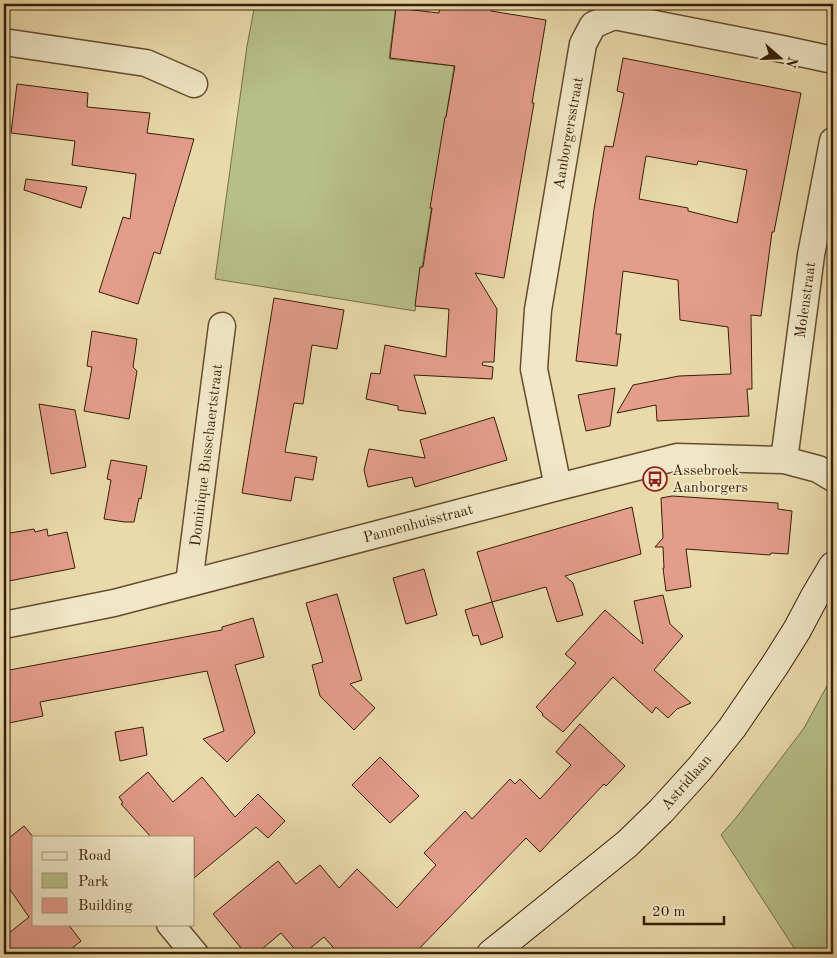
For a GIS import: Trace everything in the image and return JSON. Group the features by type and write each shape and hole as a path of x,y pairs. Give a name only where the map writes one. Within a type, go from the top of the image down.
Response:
{"main road":[{"name":"Astridlaan","path":"491,954 627,844 661,811 693,775 732,728 775,665 833,566"}],"street":[{"name":"Aanborgersstraat","path":"558,487 534,369 538,310 584,44 593,25 614,16 833,60"},
{"path":"4,42 146,63 194,84"},
{"name":"Molenstraat","path":"784,460 811,255 833,141"},
{"name":"Dominique Busschaertstraat","path":"189,584 222,326"},
{"name":"Pannenhuisstraat","path":"4,625 114,603 677,457 784,460 818,469 833,478"},
{"path":"172,926 195,954"}],"green space":[{"path":"255,4 396,4 389,59 454,66 415,311 215,279 247,46"},
{"path":"833,675 833,954 798,954 721,835 804,728"}],"building":[{"path":"440,4 492,4 491,11 546,20 504,278 475,273 497,309 494,362 483,362 482,365 493,367 492,379 414,375 426,414 398,410 398,406 366,399 371,373 380,374 385,345 446,357 449,309 415,306 455,66 390,58 396,8 439,13"},
{"path":"623,58 801,93 774,232 772,232 761,316 751,315 752,389 747,389 749,416 657,421 656,405 617,413 633,385 679,376 731,374 728,327 680,320 678,280 623,271 616,334 621,334 617,366 576,361 594,209 605,146 613,147 624,93 617,91","holes":["646,156 697,165 698,161 747,170 737,223 688,211 688,208 639,199"]},
{"path":"17,84 88,93 87,107 150,113 147,133 194,139 160,254 154,252 138,304 99,292 123,217 130,219 136,174 72,165 75,141 11,133"},
{"path":"26,179 87,187 81,208 24,190"},
{"path":"274,298 344,310 337,349 312,345 303,404 294,403 285,452 317,457 313,480 295,477 291,501 242,493"},
{"path":"92,331 137,339 133,367 137,371 129,419 84,411 92,367 87,366"},
{"path":"615,388 610,426 586,431 578,395"},
{"path":"39,404 75,410 86,467 51,474"},
{"path":"494,417 507,460 415,487 412,477 368,487 364,470 369,449 425,458 420,440"},
{"path":"111,460 147,466 141,499 139,498 134,522 104,519 111,480 107,479"},
{"path":"672,496 778,503 778,509 792,511 788,554 771,553 770,555 686,549 691,587 666,591 663,547 655,547 663,538 661,498"},
{"path":"632,507 641,554 565,576 573,583 583,615 557,622 546,587 492,602 477,552"},
{"path":"34,529 35,532 47,529 48,536 67,532 75,568 4,582 4,534"},
{"path":"424,569 437,615 406,624 393,578"},
{"path":"337,594 362,680 350,684 375,708 354,730 320,696 312,665 323,662 306,603"},
{"path":"663,595 670,624 683,636 654,670 691,703 677,709 668,718 656,707 652,713 613,677 563,732 542,715 536,707 576,663 565,654 605,610 643,644 634,601"},
{"path":"492,602 503,637 481,645 478,635 473,636 465,610"},
{"path":"253,618 264,657 235,665 255,733 227,762 203,739 224,731 207,671 40,702 43,716 4,724 4,671 222,630 222,627"},
{"path":"580,724 625,766 606,786 604,784 540,852 526,838 414,954 339,954 324,937 303,954 299,954 281,933 256,954 246,954 213,914 278,861 296,884 320,865 339,888 357,869 397,908 436,865 424,853 465,811 472,819 510,779 515,784 520,779 540,799 571,765 556,752"},
{"path":"143,727 147,755 120,761 115,732"},
{"path":"380,757 419,796 390,823 352,785"},
{"path":"148,772 173,802 202,777 235,817 258,794 285,821 268,838 256,827 195,877 195,836 150,836 121,804 123,803 119,797"},
{"path":"24,826 32,836 32,926 70,926 81,941 65,954 4,954 4,937 29,917 4,881 4,842"}],"place":[{"name":"Assebroek Aanborgers","path":"655,479"}]}
